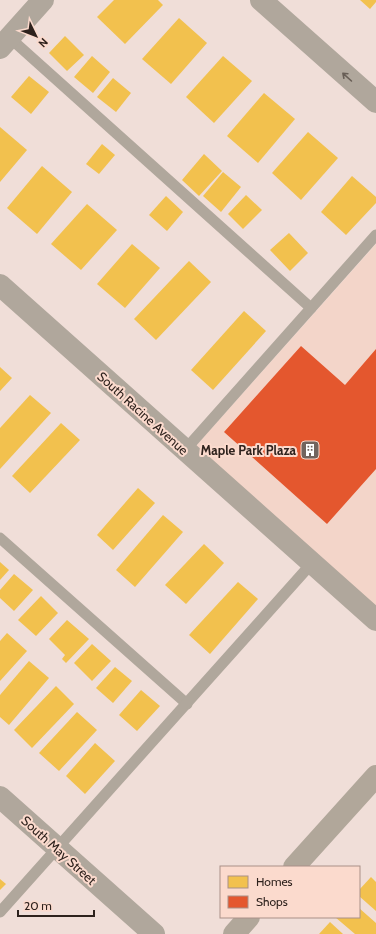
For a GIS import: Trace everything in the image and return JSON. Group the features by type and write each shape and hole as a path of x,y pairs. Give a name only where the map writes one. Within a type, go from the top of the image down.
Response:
{"street":[{"path":"5,43 44,0"},
{"path":"261,0 376,102"},
{"name":"South Racine Avenue","path":"0,285 376,620"},
{"path":"295,866 376,776"},
{"name":"South May Street","path":"0,797 154,934"},
{"path":"234,934 248,918"}],"lane":[{"path":"5,43 311,308"},
{"path":"185,450 376,235"},
{"path":"0,538 187,704"},
{"path":"0,912 312,563"}],"shaded area":[{"name":"Maple Park Plaza","path":"376,244 376,608 195,447"}],"building: Homes":[{"path":"114,0 158,0 163,5 125,44 97,17"},
{"path":"360,0 376,0 376,2 370,9"},
{"path":"179,18 207,43 171,84 142,59"},
{"path":"65,36 84,55 67,71 49,53"},
{"path":"92,56 110,72 93,93 74,77"},
{"path":"223,56 252,81 214,123 186,97"},
{"path":"29,76 49,92 31,114 11,97"},
{"path":"113,78 131,93 116,112 97,97"},
{"path":"264,93 295,119 258,163 227,136"},
{"path":"0,127 27,150 0,182"},
{"path":"308,132 338,158 301,200 272,173"},
{"path":"102,144 115,155 99,174 86,164"},
{"path":"204,154 222,171 199,196 182,180"},
{"path":"42,166 72,192 37,234 7,208"},
{"path":"223,172 241,187 221,212 203,196"},
{"path":"352,176 376,197 376,203 346,235 321,212"},
{"path":"246,195 262,210 243,229 228,214"},
{"path":"166,196 183,212 167,231 149,215"},
{"path":"87,204 117,230 81,270 51,244"},
{"path":"289,233 308,253 290,271 270,250"},
{"path":"132,244 160,268 125,308 97,284"},
{"path":"189,261 211,282 156,340 134,319"},
{"path":"244,311 266,331 213,390 191,370"},
{"path":"0,367 12,378 0,391"},
{"path":"30,395 51,413 0,469 0,428"},
{"path":"61,423 80,440 30,493 12,476"},
{"path":"138,488 155,503 113,550 97,535"},
{"path":"163,515 183,532 135,587 116,570"},
{"path":"204,544 224,563 186,604 165,585"},
{"path":"0,562 9,570 0,580"},
{"path":"14,574 33,590 14,611 0,598 0,590"},
{"path":"238,582 258,599 210,654 189,635"},
{"path":"41,596 58,613 36,636 18,620"},
{"path":"67,620 89,639 66,663 62,659 65,655 49,639"},
{"path":"7,633 27,651 0,681 0,641"},
{"path":"92,644 111,661 92,681 74,663"},
{"path":"29,661 49,678 9,725 0,717 0,695"},
{"path":"115,667 132,681 113,703 96,688"},
{"path":"56,686 74,704 32,748 14,730"},
{"path":"141,690 160,706 137,731 119,715"},
{"path":"77,712 97,730 59,771 39,753"},
{"path":"95,743 115,761 85,794 66,776"},
{"path":"371,877 376,882 376,911 360,897 360,889"},
{"path":"0,879 6,884 0,890"},
{"path":"360,909 376,923 376,934 355,934 336,918 360,918"},
{"path":"330,922 343,934 319,934"}],"building: Shops":[{"name":"Maple Park Plaza","path":"301,346 345,385 376,349 376,469 327,524 224,432"}],"place":[{"name":"Maple Park Plaza","path":"310,450"}]}
